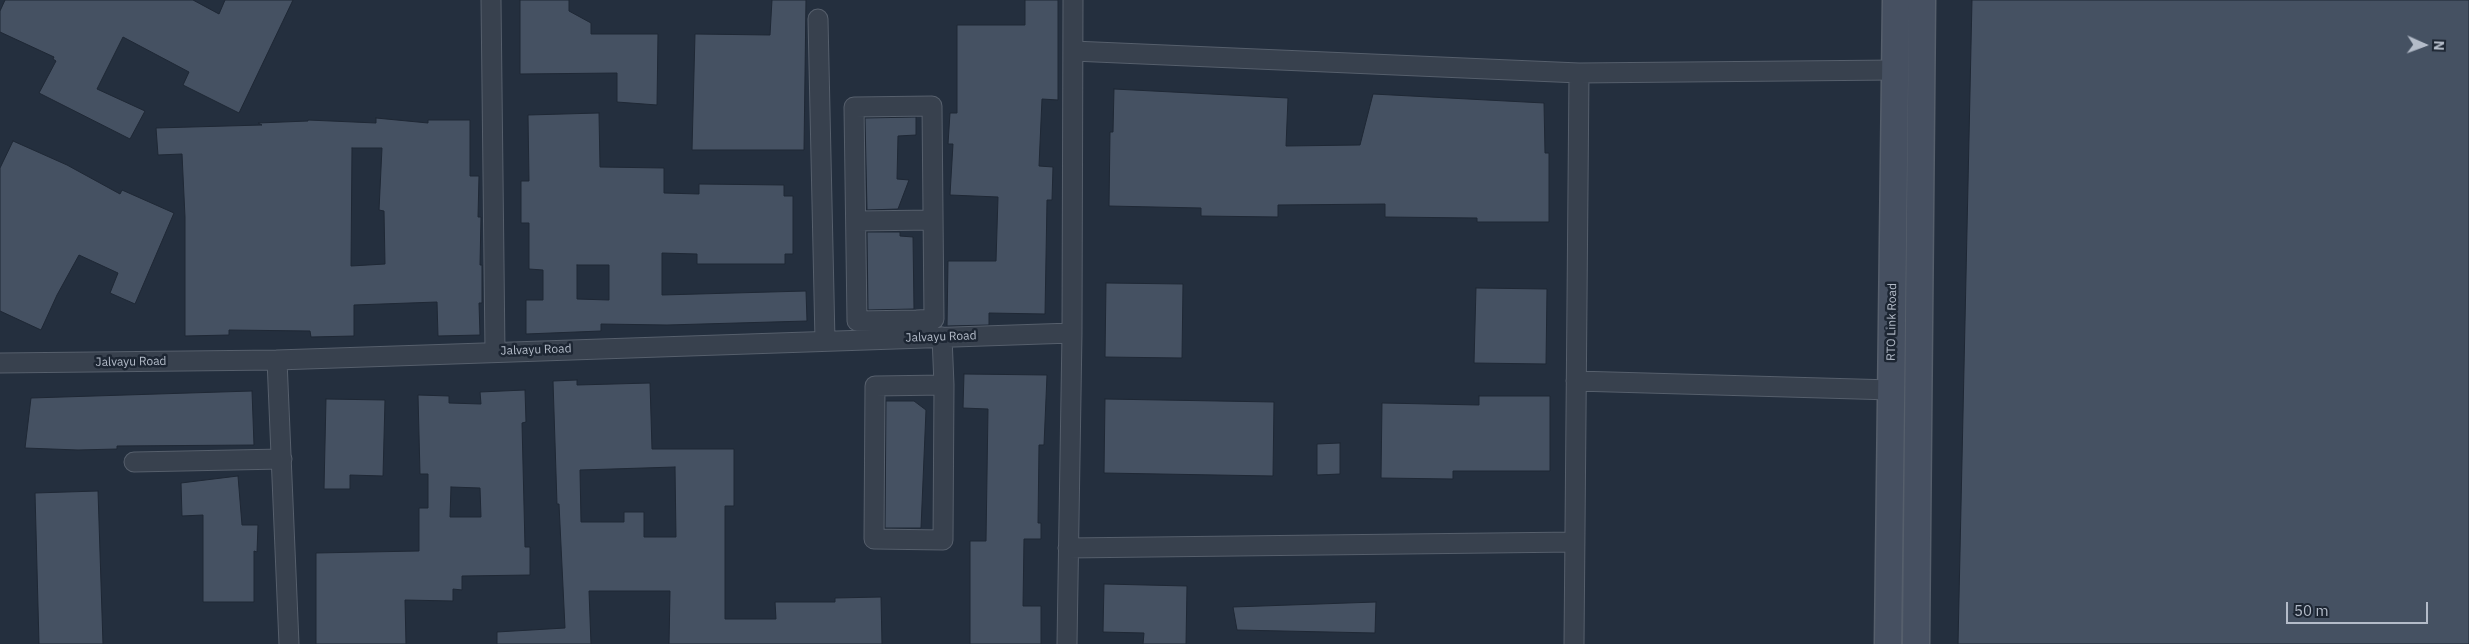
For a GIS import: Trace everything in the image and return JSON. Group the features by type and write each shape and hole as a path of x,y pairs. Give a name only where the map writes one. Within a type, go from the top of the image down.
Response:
{"main road":[{"name":"RTO Link Road","path":"1888,644 1896,0"},
{"path":"1916,644 1922,0"}],"street":[{"path":"491,0 495,351"},
{"path":"1067,644 1072,333 1074,0"},
{"path":"818,19 825,341"},
{"path":"1073,51 1578,73 1895,70"},
{"path":"1574,644 1578,73"},
{"path":"932,106 934,319 917,329 857,321 856,221 854,107 932,106"},
{"path":"856,221 933,220"},
{"name":"Jalvayu Road","path":"0,363 278,360 825,341 917,329 942,338 1072,333"},
{"path":"942,338 944,385 943,540 874,539 875,386 944,385"},
{"path":"278,360 289,644"},
{"path":"1576,381 1892,390"},
{"path":"134,462 282,459"},
{"path":"1068,548 1575,542"}],"building":[{"path":"5,0 193,0 219,14 225,0 293,0 239,113 183,85 189,72 123,37 97,89 145,111 130,139 39,93 56,61 53,59 54,57 0,32 0,11"},
{"path":"520,0 569,0 569,11 591,23 591,34 658,34 657,105 617,102 617,73 520,74"},
{"path":"772,0 806,0 804,150 692,150 695,34 770,35"},
{"path":"1025,0 1058,0 1058,100 1042,99 1039,166 1053,167 1052,200 1047,200 1045,314 989,313 989,325 947,326 948,261 996,261 998,197 950,195 953,144 948,144 950,113 957,113 957,25 1025,25"},
{"path":"1972,0 2469,0 2469,644 1958,644"},
{"path":"1114,89 1288,98 1286,146 1360,145 1373,94 1544,103 1545,153 1549,153 1549,222 1477,222 1477,218 1385,217 1385,204 1278,205 1278,217 1201,216 1201,208 1109,206 1110,132 1113,132"},
{"path":"599,113 600,167 664,168 664,193 699,194 699,184 784,185 784,196 793,196 793,254 785,254 785,264 697,264 697,254 662,253 662,295 806,291 807,321 667,325 601,324 601,331 526,334 526,300 543,300 543,270 529,269 529,223 521,223 521,181 529,181 528,115","holes":["577,265 609,265 609,300 577,299"]},
{"path":"916,117 916,135 898,136 897,179 909,180 898,209 867,210 865,118"},
{"path":"376,118 428,123 428,120 470,120 470,176 479,176 478,217 481,217 480,265 482,265 482,303 479,303 480,335 438,336 437,302 354,305 354,336 311,337 310,331 229,330 229,335 185,336 185,217 182,154 158,155 156,128 262,125 258,123 308,120 376,123","holes":["352,148 382,148 379,210 384,211 385,264 351,266"]},
{"path":"13,141 67,165 120,194 122,190 174,213 135,304 110,293 118,273 79,255 57,295 41,330 0,311 0,168"},
{"path":"867,232 900,232 900,236 913,237 914,309 868,310"},
{"path":"1106,283 1183,284 1182,358 1105,357"},
{"path":"1476,288 1547,289 1546,364 1474,363"},
{"path":"964,374 1047,375 1044,445 1039,445 1038,523 1041,523 1041,539 1024,539 1023,606 1041,606 1041,644 970,644 970,541 986,541 988,409 963,408"},
{"path":"577,380 577,385 650,383 652,449 734,449 734,506 725,506 725,619 776,619 775,602 835,602 835,598 881,597 882,644 669,644 670,591 589,591 591,644 497,644 497,632 565,628 559,504 557,504 553,381","holes":["675,467 676,537 644,537 644,512 624,512 624,522 581,522 580,470"]},
{"path":"525,390 526,422 522,423 525,547 530,547 530,575 462,576 462,590 453,589 453,601 405,600 406,644 316,644 316,553 419,551 419,508 428,508 428,474 420,474 418,395 449,396 449,403 481,404 480,392","holes":["451,487 480,488 481,517 450,517"]},
{"path":"252,391 254,445 117,446 117,449 78,450 25,448 31,398"},
{"path":"1479,396 1550,396 1550,471 1453,471 1453,479 1381,478 1382,403 1479,405"},
{"path":"326,399 385,400 383,476 350,475 350,489 324,489"},
{"path":"1105,399 1274,402 1273,476 1104,473"},
{"path":"886,401 914,401 926,410 921,528 885,528"},
{"path":"1340,443 1340,474 1317,475 1317,444"},
{"path":"238,476 242,525 258,525 257,552 254,551 254,602 203,602 203,515 182,516 181,483"},
{"path":"98,491 103,644 39,644 35,493"},
{"path":"1104,584 1187,586 1186,644 1143,644 1144,633 1103,632"},
{"path":"1376,602 1375,633 1237,630 1233,607"}]}
